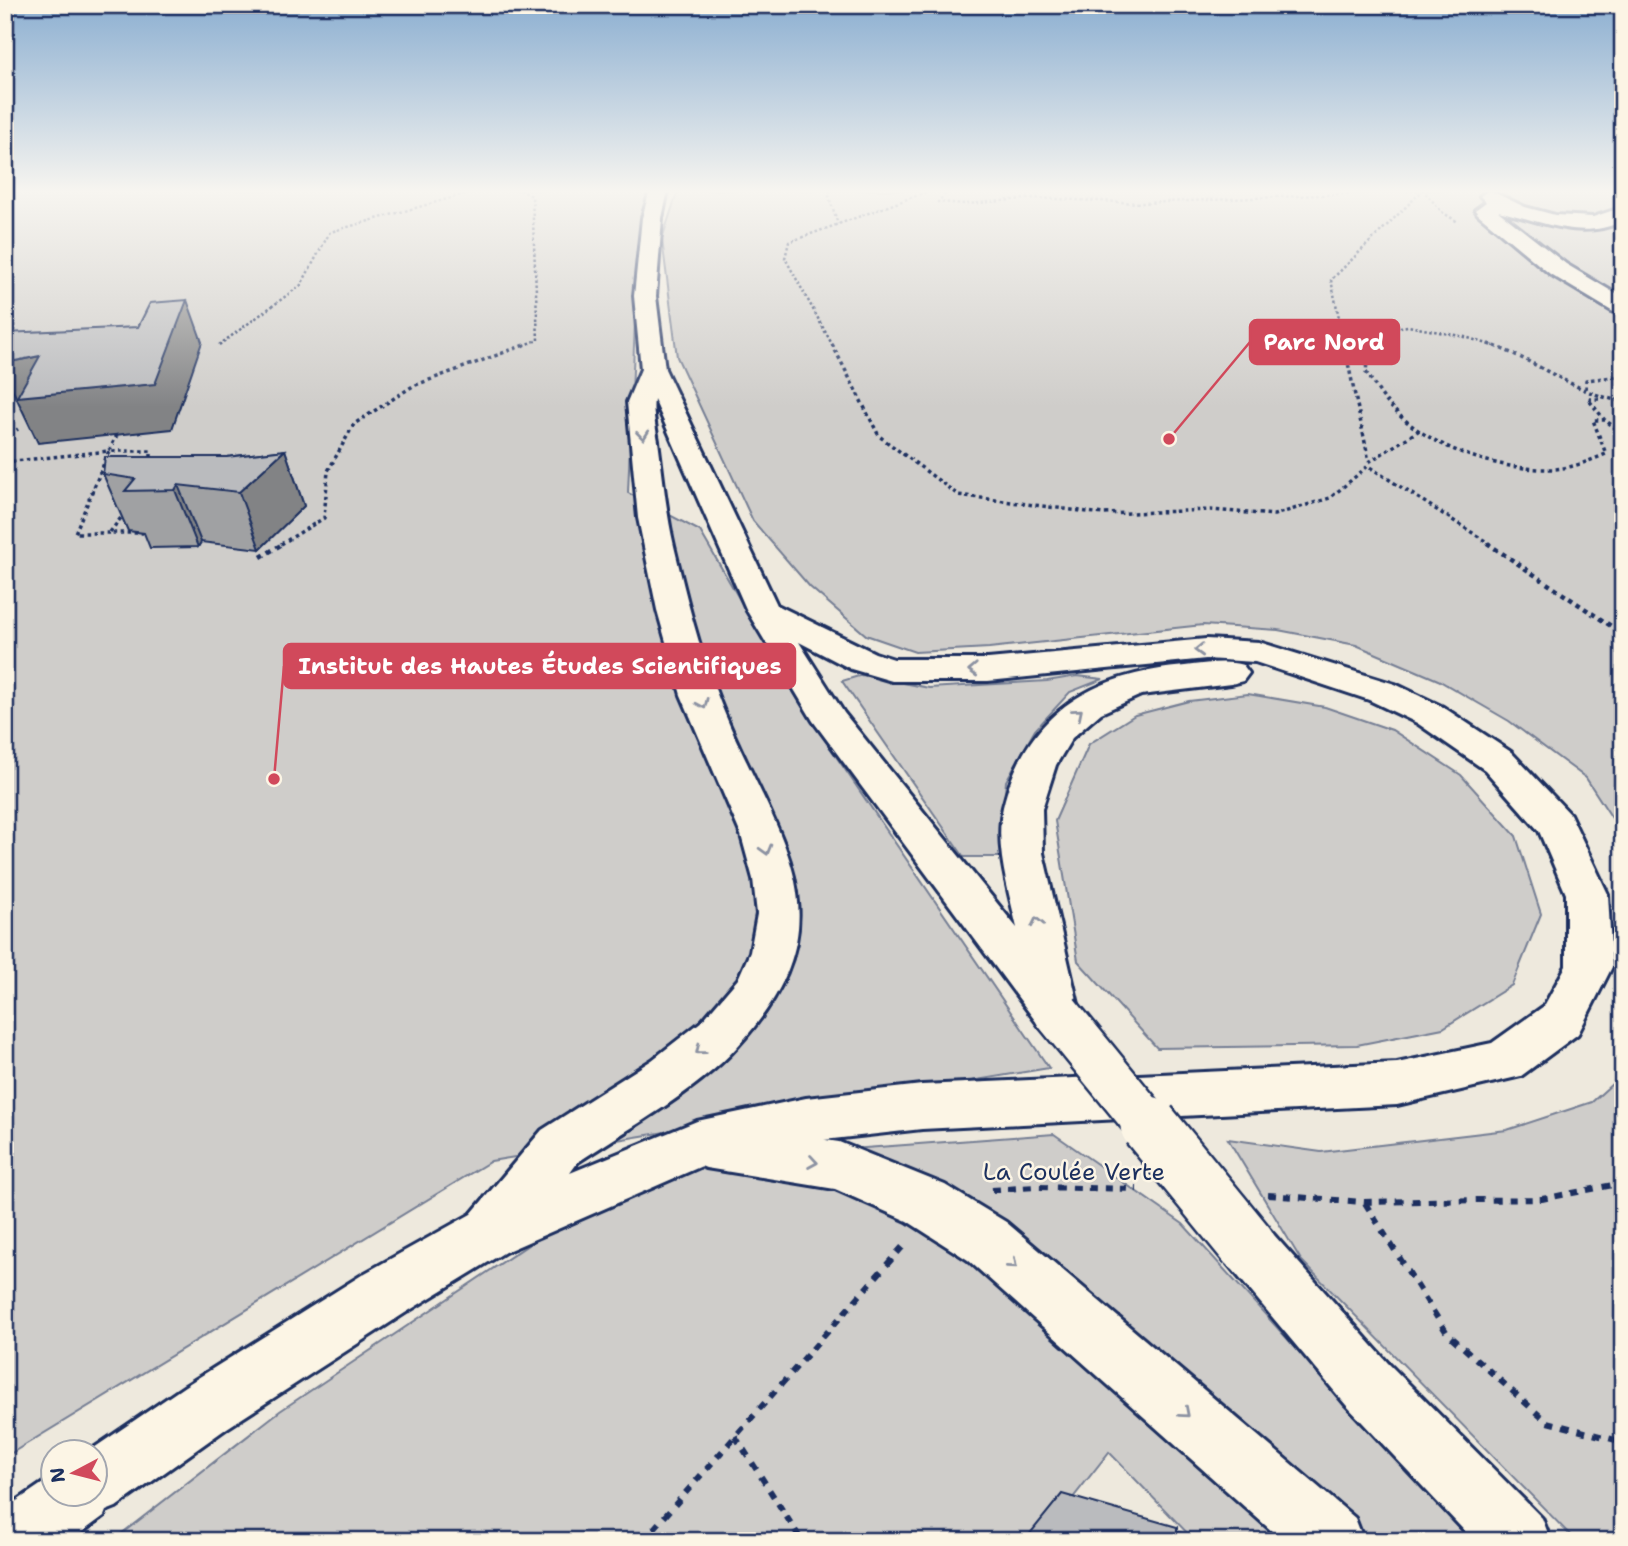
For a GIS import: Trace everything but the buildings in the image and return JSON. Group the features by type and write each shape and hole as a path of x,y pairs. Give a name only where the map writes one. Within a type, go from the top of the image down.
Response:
{"main road":[{"path":"648,262 645,296 653,369 763,611 831,721 1056,1013 1251,1220 1367,1384 1519,1541"},
{"path":"1548,262 1623,308"},
{"path":"486,1234 560,1146 669,1075 719,1035 756,990 772,952 779,914 774,879 761,835 699,695 673,610 653,518 640,402 653,369"},
{"path":"108,1475 228,1393 385,1293 486,1234 697,1144 806,1120 922,1107 1397,1084 1504,1061 1561,1020 1589,967 1587,894 1556,824 1498,761 1430,715 1382,692 1259,652 1206,649 988,670 892,670 863,661 763,611"},
{"path":"1056,1013 1022,853 1022,809 1037,765 1059,730 1088,705 1131,686 1165,679 1224,673 1337,678"},
{"path":"697,1144 839,1166 926,1203 987,1241 1332,1541"},
{"path":"14,1541 61,1508"}],"path":[{"path":"219,345 302,285 314,262"},
{"path":"261,557 324,519 328,471 354,424 413,386 538,340 535,262"},
{"path":"787,262 861,397 879,436 958,495 1103,514 1210,510 1274,515 1330,498 1369,463 1421,429"},
{"path":"1349,262 1331,280 1369,463 1457,521 1552,589 1623,634"},
{"path":"1604,399 1514,352 1465,337 1408,326 1370,331 1366,372 1398,415 1471,458 1512,467 1556,470 1590,464 1606,454 1593,420 1605,420"},
{"path":"1589,392 1584,385 1586,380 1623,376"},
{"path":"1623,401 1588,399 1605,420 1623,434"},
{"path":"5,438 18,429"},
{"path":"117,435 75,533 150,533"},
{"path":"5,462 109,451 151,450 151,470"},
{"path":"109,533 126,512"},
{"path":"1251,1220 1364,1202 1542,1199 1623,1184"},
{"name":"La Coulée Verte","path":"926,1203 961,1191 1035,1187 1147,1190"},
{"path":"1364,1202 1447,1333 1547,1422 1623,1442"},
{"path":"643,1541 909,1240 926,1203"},
{"path":"735,1436 802,1541"}],"shaded area":[{"path":"5,262 644,262 636,296 628,493 700,531 801,705 1049,1068 491,1161 5,1457"},
{"path":"665,262 1623,262 1623,835 1586,778 1509,721 1438,680 1356,645 1278,630 1203,625 989,648 915,652 866,635 810,587 753,521 677,357"},
{"path":"862,675 929,688 1047,681 1077,676 1103,679 1070,692 1035,730 1006,781 1000,857 964,857 842,681"},
{"path":"1248,694 1325,707 1392,730 1461,775 1516,836 1541,914 1512,985 1443,1028 1357,1045 1157,1048 1078,961 1055,821 1089,744 1135,715 1189,701"},
{"path":"1623,1074 1623,1541 1576,1541 1301,1260 1228,1139 1321,1152 1507,1130 1592,1102"},
{"path":"1054,1134 1183,1224 1471,1541 1195,1541 1109,1452 1039,1541 112,1541 280,1411 649,1164"}],"place":[{"name":"Parc Nord","path":"1169,439"},
{"name":"Institut des Hautes Études Scientifiques","path":"274,779"}]}
